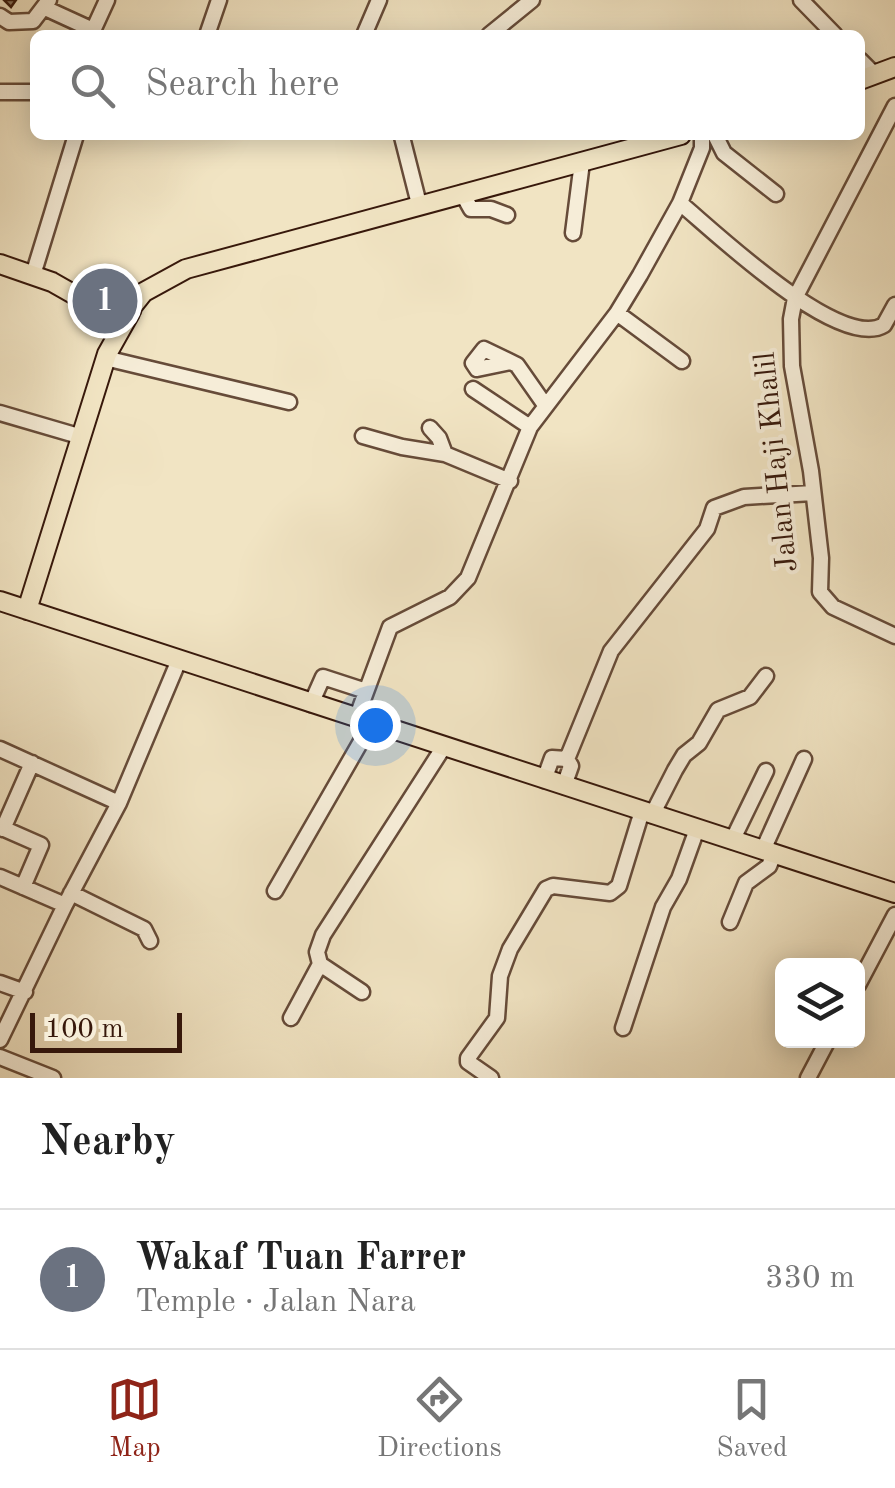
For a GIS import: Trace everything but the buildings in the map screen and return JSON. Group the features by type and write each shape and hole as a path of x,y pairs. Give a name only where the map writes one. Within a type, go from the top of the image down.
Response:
{"main road":[{"path":"867,77 895,67"},
{"path":"106,356 97,295 108,284 186,269 663,140"},
{"path":"0,264 42,278 114,321 131,310"},
{"path":"27,610 106,356 144,292 186,269"},
{"path":"42,278 108,284 128,290 131,310"},
{"path":"0,601 895,893"}],"street":[{"path":"93,30 107,0"},
{"path":"209,30 219,0"},
{"path":"366,30 378,0"},
{"path":"496,30 532,0"},
{"path":"809,3 832,30"},
{"path":"0,17 8,22 33,21 47,4 87,30"},
{"path":"0,92 30,92"},
{"path":"795,298 895,106"},
{"path":"42,278 75,140"},
{"path":"403,140 418,204"},
{"path":"275,891 364,721 366,691 390,626 450,597 468,578 530,427 616,313 680,202 702,140"},
{"path":"718,140 724,152 776,194"},
{"path":"572,234 579,162"},
{"path":"462,192 471,210 507,215"},
{"path":"680,202 814,311 868,331 884,325 895,306"},
{"name":"Jalan Haji Khalil","path":"795,298 791,318 792,366 813,493 821,558 820,592 833,607 895,636"},
{"path":"616,313 682,361"},
{"path":"106,356 289,402"},
{"path":"510,362 545,405"},
{"path":"473,388 530,427"},
{"path":"0,412 82,437"},
{"path":"430,428 445,454"},
{"path":"363,436 445,454 510,480"},
{"path":"567,759 611,651 707,530 714,508 744,497 813,493"},
{"path":"0,1040 119,803 178,660"},
{"path":"311,704 323,676 366,691"},
{"path":"491,1078 468,1062 468,1058 497,1018 500,976 510,949 546,889 553,886 610,893 619,886 647,813 684,755 699,743 718,710 750,697 766,676"},
{"path":"291,1018 320,964 317,952 323,936 443,748"},
{"path":"0,749 119,803"},
{"path":"544,780 552,758 567,759"},
{"path":"564,786 571,766 567,759"},
{"path":"730,922 746,883 769,866 768,852 804,759"},
{"path":"23,887 41,846 1,828 32,764"},
{"path":"732,840 766,772"},
{"path":"623,1028 663,907 679,880 697,829"},
{"path":"0,877 144,929 150,941"},
{"path":"865,971 895,914"},
{"path":"320,964 362,992"},
{"path":"0,983 24,992"},
{"path":"808,1078 824,1048"},
{"path":"0,1057 53,1078"}],"place":[{"name":"Wakaf Tuan Farrer","path":"105,301"}]}
